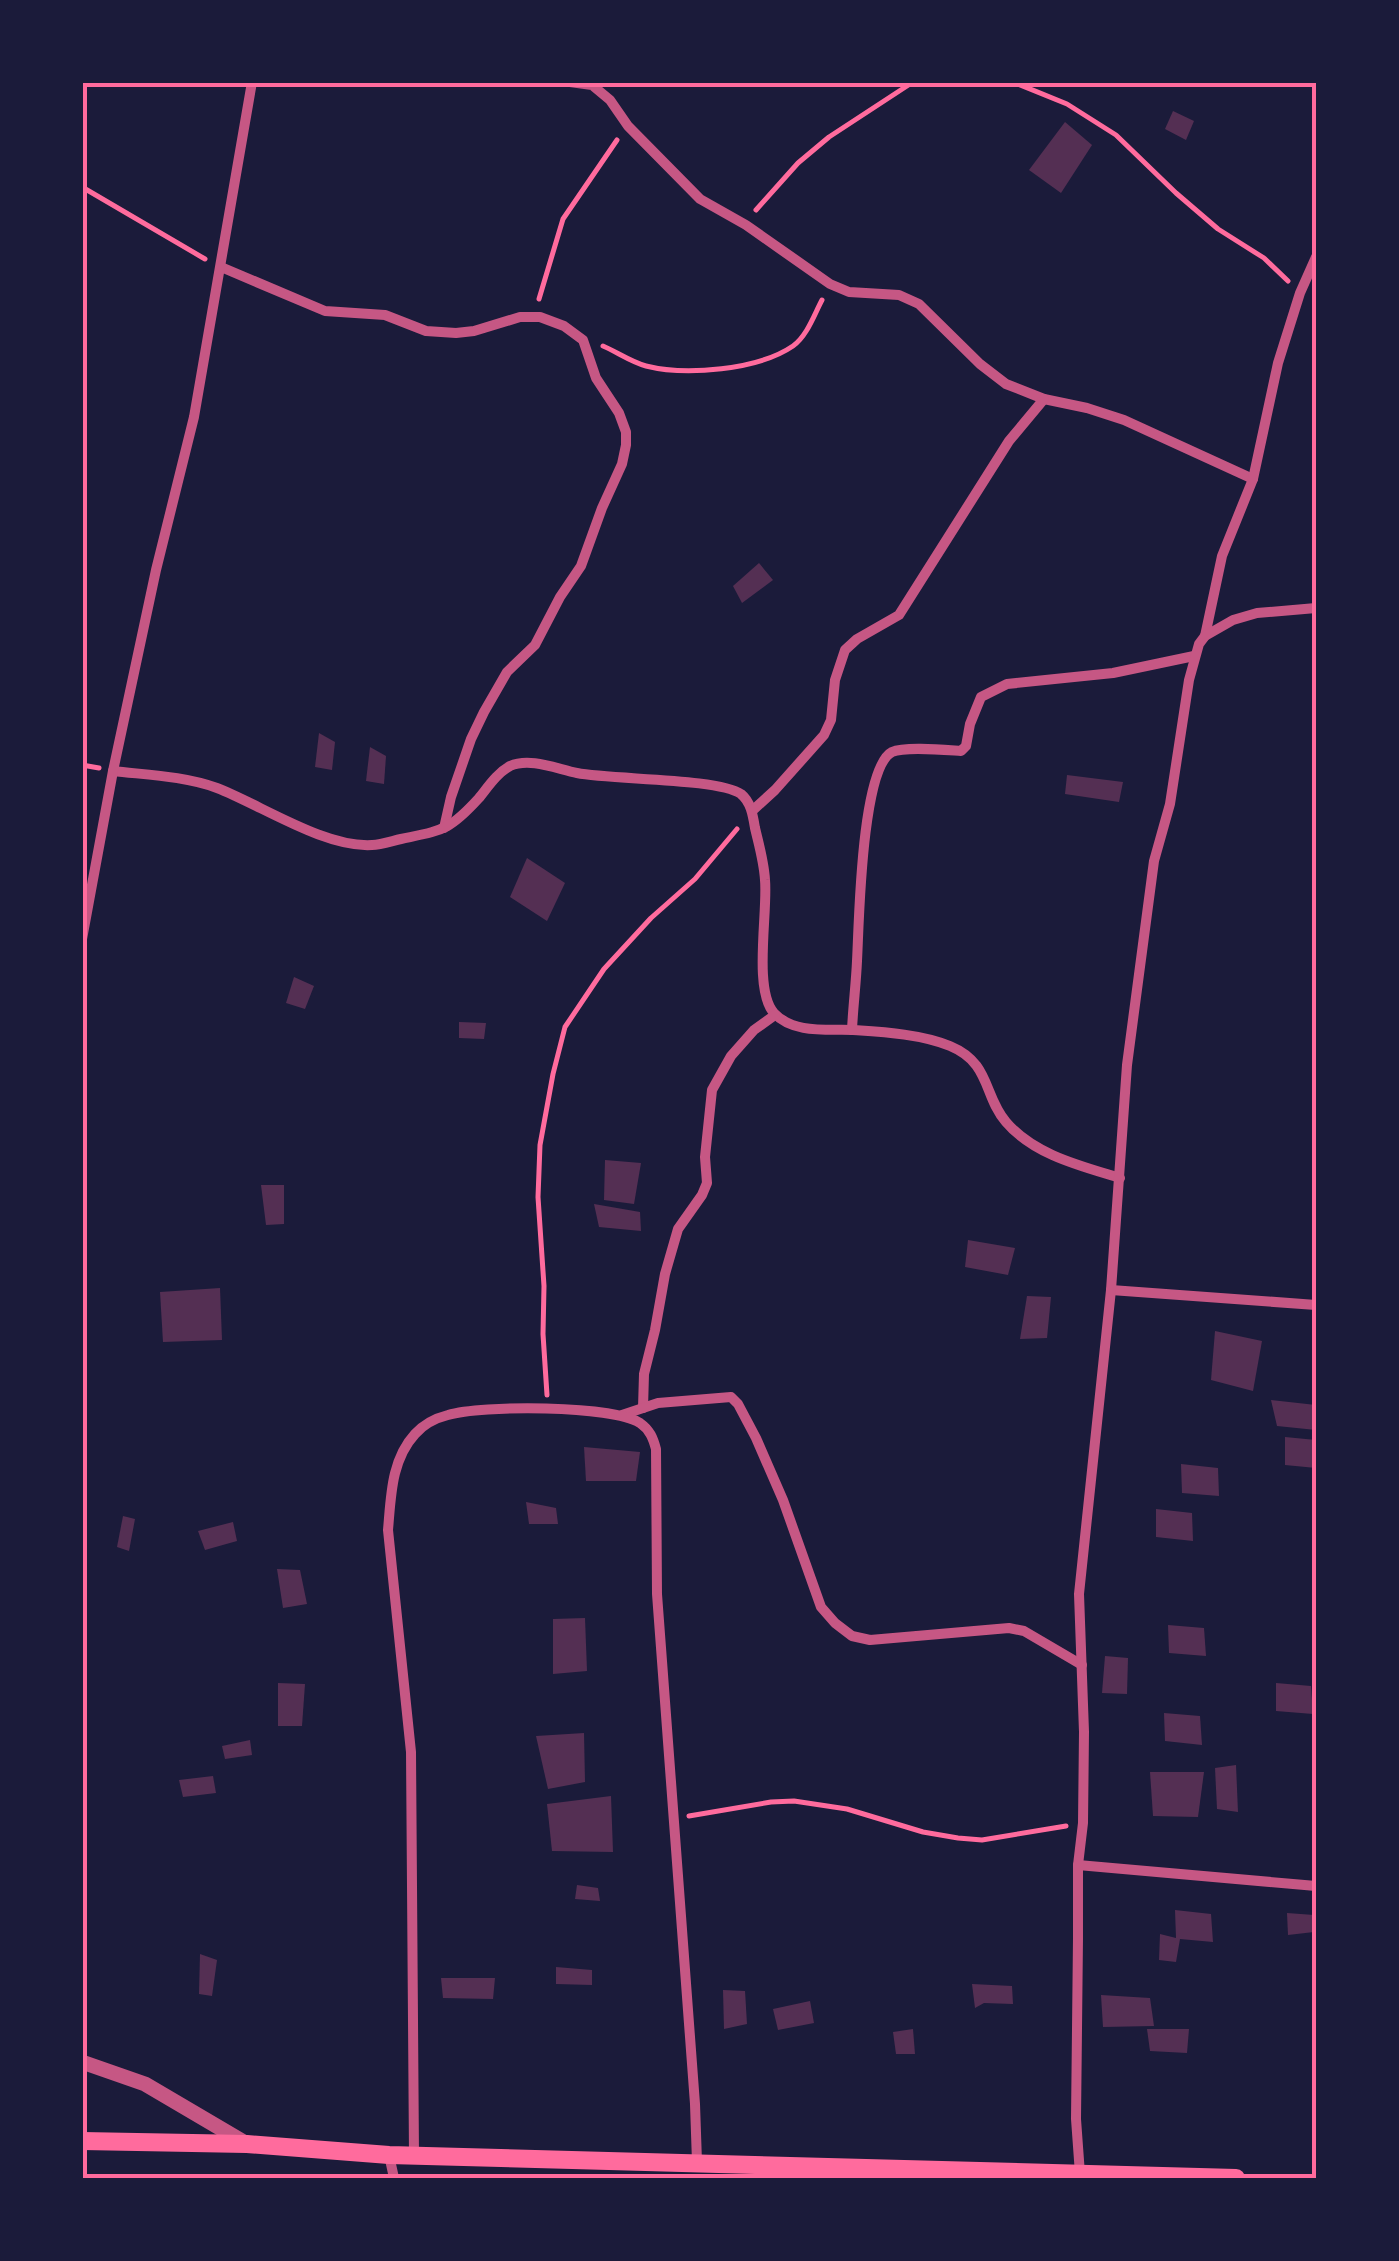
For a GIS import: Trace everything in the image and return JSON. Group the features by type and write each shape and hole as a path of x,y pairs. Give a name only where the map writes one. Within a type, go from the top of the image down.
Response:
{"main road":[{"path":"82,2141 247,2144 389,2155 697,2162 970,2175 1236,2178"}],"street":[{"path":"570,82 592,85 610,100 628,126 700,199 746,225 830,284 849,292 899,295 919,304 1006,384 1044,399 1124,420 1253,478"},
{"path":"82,939 156,570 194,417 253,83"},
{"path":"1080,2174 1076,2119 1078,1865 1084,1823 1084,1732 1079,1594 1111,1290 1127,1065 1154,861 1170,804 1194,656 1205,636 1222,556 1253,478 1278,363 1316,257"},
{"path":"221,268 325,311 385,315 426,331 474,331 520,316 564,326 583,340 596,378 619,413 626,432 622,464 582,566 560,597 535,645 507,672 484,712 451,797 444,828"},
{"path":"752,811 824,734 831,720 835,680 845,650 899,616 1009,441 1044,399"},
{"path":"1205,636 1233,620 1316,608"},
{"path":"852,1030 861,869 882,762 892,752 904,750 961,751 966,746 980,697 1007,684 1112,673 1194,656"},
{"path":"113,771 214,787 308,830 345,842 372,845 457,822 500,774 522,763 582,774 734,790 745,796 752,811 766,879 763,983 766,1001 775,1014 806,1028 930,1040 960,1051 984,1075 1003,1119 1022,1137 1068,1162 1120,1178"},
{"path":"643,1408 644,1374 664,1274 678,1229 707,1183 705,1157 712,1090 730,1056 775,1014"},
{"path":"1111,1290 1316,1304"},
{"path":"622,1415 658,1403 731,1397 756,1438 821,1607 852,1636 870,1640 1008,1628 1024,1631 1082,1665"},
{"path":"414,2155 411,1752 388,1530 391,1497 398,1459 412,1436 436,1419 480,1409 547,1408 622,1415 652,1434 656,1449 657,1594 697,2162"},
{"path":"1078,1865 1316,1886"},
{"path":"82,2062 145,2084 247,2144"},
{"path":"389,2155 394,2178"}],"path":[{"path":"746,225 762,201 798,163 829,137 913,82"},
{"path":"1014,82 1067,104 1116,135 1176,194 1264,258 1300,294"},
{"path":"534,317 563,219 628,126"},
{"path":"82,187 221,268"},
{"path":"583,340 643,365 681,372 750,363 793,346 804,335 830,284"},
{"path":"547,1408 538,1197 540,1145 566,1027 604,969 694,879 752,811"},
{"path":"674,1818 794,1801 847,1809 923,1832 982,1840 1084,1823"}],"building":[{"path":"1173,111 1194,121 1186,140 1165,129"},
{"path":"1065,122 1092,145 1061,193 1029,170"},
{"path":"759,563 773,580 742,603 733,586"},
{"path":"319,733 335,742 332,770 315,767"},
{"path":"370,747 386,756 384,784 366,781"},
{"path":"1067,775 1123,782 1119,802 1065,794"},
{"path":"527,858 565,883 547,921 510,897"},
{"path":"294,977 314,986 305,1009 286,1003"},
{"path":"459,1022 486,1023 484,1039 459,1038"},
{"path":"605,1160 641,1163 634,1204 604,1200"},
{"path":"261,1185 284,1185 284,1224 266,1225"},
{"path":"594,1204 640,1212 641,1231 599,1227"},
{"path":"968,1240 1015,1248 1008,1275 965,1267"},
{"path":"220,1288 222,1340 163,1342 160,1292"},
{"path":"1027,1296 1051,1297 1047,1338 1020,1339"},
{"path":"1215,1331 1262,1341 1253,1391 1211,1380"},
{"path":"1271,1400 1316,1405 1316,1430 1277,1426"},
{"path":"1285,1437 1316,1440 1316,1468 1285,1465"},
{"path":"584,1447 640,1452 636,1481 586,1481"},
{"path":"1181,1464 1218,1468 1219,1496 1182,1493"},
{"path":"526,1502 556,1508 558,1524 529,1524"},
{"path":"1156,1509 1192,1513 1193,1541 1156,1537"},
{"path":"123,1516 135,1519 129,1551 117,1547"},
{"path":"233,1522 237,1541 205,1550 198,1531"},
{"path":"277,1569 300,1570 307,1604 283,1608"},
{"path":"585,1618 587,1671 553,1674 553,1619"},
{"path":"1168,1625 1204,1628 1206,1656 1169,1653"},
{"path":"1105,1656 1128,1658 1127,1694 1102,1693"},
{"path":"278,1683 305,1684 302,1726 278,1726"},
{"path":"1276,1683 1311,1686 1313,1714 1276,1711"},
{"path":"1164,1713 1200,1716 1202,1745 1165,1741"},
{"path":"584,1733 585,1782 548,1789 536,1736"},
{"path":"250,1740 252,1755 225,1759 222,1746"},
{"path":"1236,1765 1238,1812 1217,1809 1215,1768"},
{"path":"1150,1772 1204,1772 1198,1817 1153,1816"},
{"path":"213,1776 216,1793 183,1797 179,1780"},
{"path":"611,1796 613,1852 552,1851 547,1804"},
{"path":"577,1885 598,1888 600,1901 575,1899"},
{"path":"1175,1910 1211,1914 1213,1942 1180,1939 1176,1962 1159,1960 1160,1934 1176,1938"},
{"path":"1287,1913 1314,1915 1314,1932 1288,1935"},
{"path":"200,1954 217,1960 212,1996 199,1994"},
{"path":"556,1967 592,1970 592,1985 556,1984"},
{"path":"441,1978 495,1978 493,1999 443,1998"},
{"path":"972,1984 1012,1986 1013,2004 984,2003 975,2008"},
{"path":"723,1990 745,1991 747,2024 724,2029"},
{"path":"1101,1995 1150,1998 1154,2026 1103,2027"},
{"path":"810,2001 814,2023 778,2030 773,2009"},
{"path":"913,2029 915,2054 896,2054 893,2032"},
{"path":"1147,2029 1189,2029 1187,2053 1150,2051"}]}
